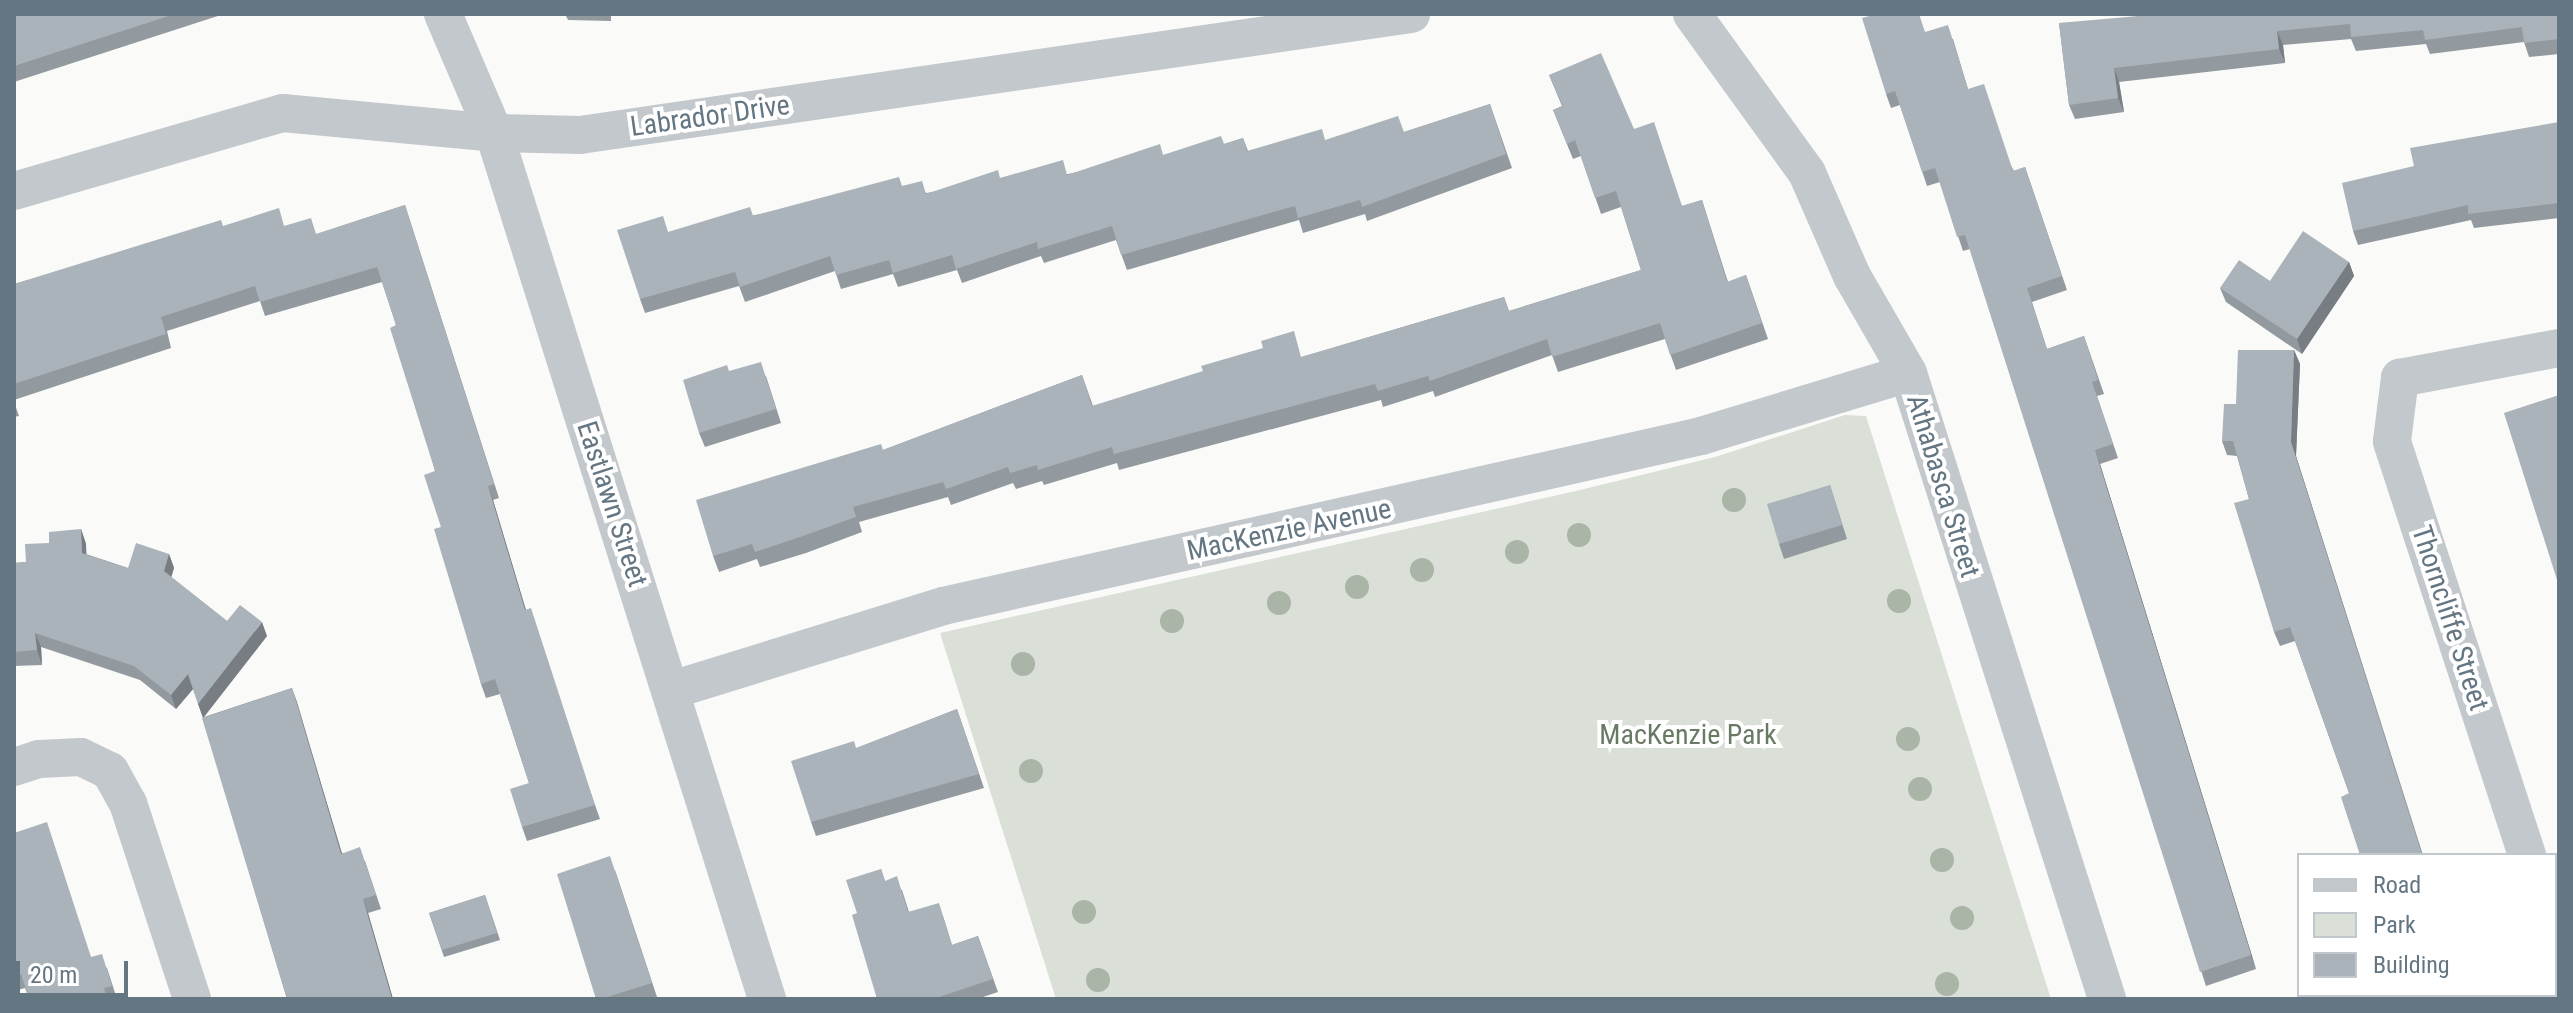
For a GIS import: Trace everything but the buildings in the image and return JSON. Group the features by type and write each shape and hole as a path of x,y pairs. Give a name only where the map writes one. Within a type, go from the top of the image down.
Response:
{"street":[{"name":"Eastlawn Street","path":"443,14 494,133 767,999"},
{"name":"Labrador Drive","path":"14,191 283,113 494,133 580,135 1411,14"},
{"name":"Athabasca Street","path":"1692,14 1807,173 1852,276 1908,373 2107,999"},
{"name":"Thorncliffe Street","path":"2526,853 2392,441 2400,378 2559,348"},
{"name":"MacKenzie Avenue","path":"672,690 943,606 1701,436 1908,373"},
{"path":"14,767 39,759 81,757 110,771 128,803 192,999"}],"green space":[{"name":"MacKenzie Park","path":"1845,415 1866,416 2051,999 1056,999 940,633 1576,491 1715,457"}]}
